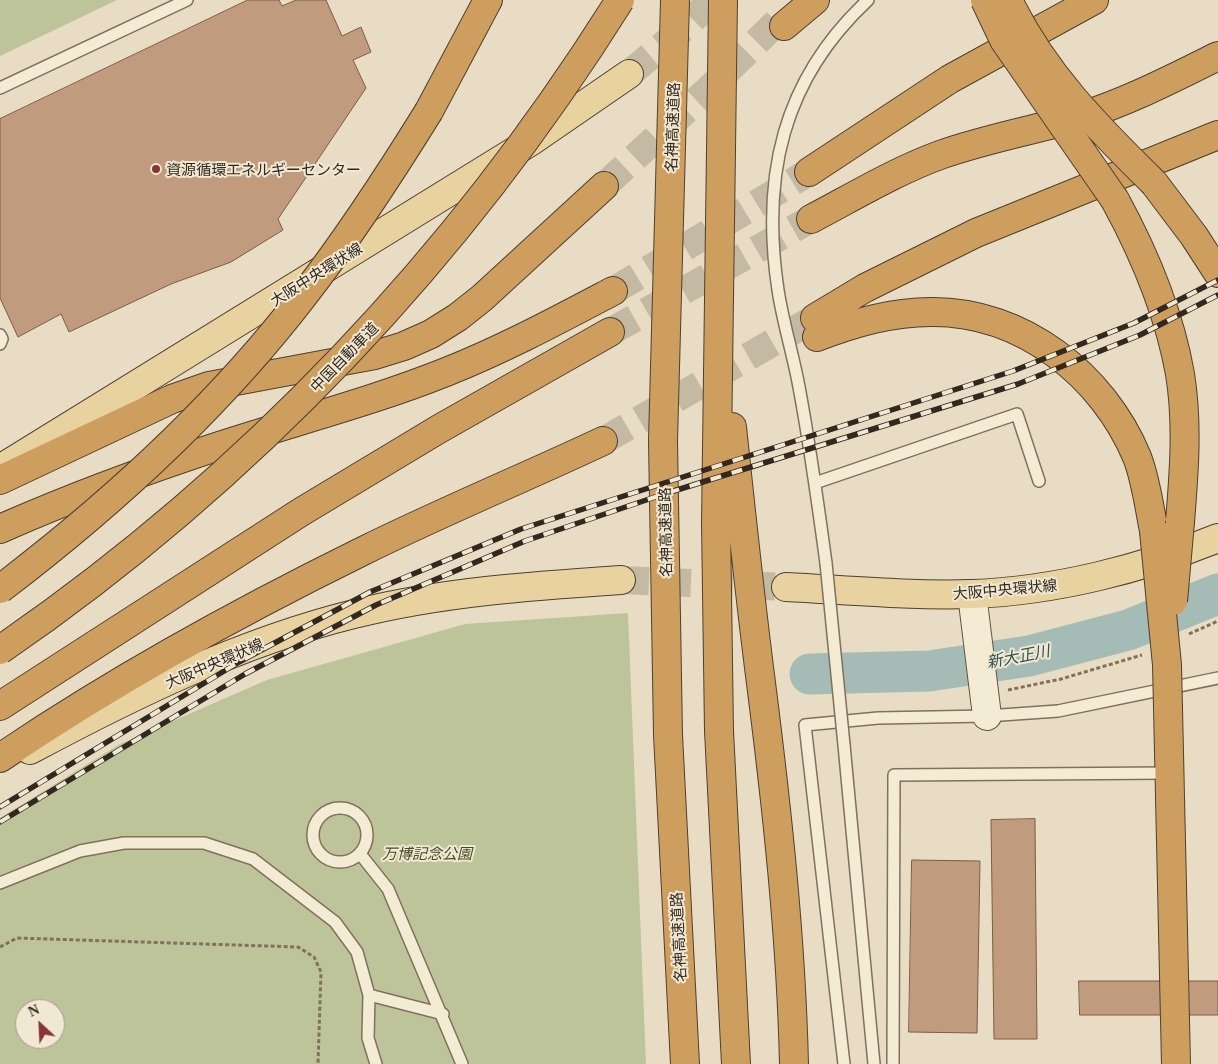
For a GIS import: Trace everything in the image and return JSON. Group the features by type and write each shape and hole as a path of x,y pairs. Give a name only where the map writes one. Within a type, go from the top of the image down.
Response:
{"highway":[{"path":"0,590 112,498 177,438 240,371 304,296 370,206 429,110 488,0"},
{"name":"中国自動車道","path":"0,650 80,591 212,484 356,345 414,282 533,130 620,0"},
{"name":"名神高速道路","path":"676,0 664,441 668,734 685,1064"},
{"path":"723,0 716,524 719,731 736,1064"},
{"path":"788,14 815,0"},
{"path":"985,0 1009,47 1115,200 1144,258 1160,297 1172,338 1180,375 1184,423 1184,465 1180,522 1155,660"},
{"path":"1008,0 1038,54 1058,82 1094,123 1154,183 1194,236 1218,274"},
{"path":"809,172 950,79 1094,0"},
{"path":"811,219 892,177 938,156 985,139 1086,114 1160,85 1218,56"},
{"path":"1176,1064 1168,708 1155,660 1154,531 1147,492 1137,458 1125,432 1108,406 1068,363 1019,331 993,321 964,315 932,312 816,328 865,288 976,233 1218,135"},
{"path":"0,480 137,415 209,386 375,355 404,346 431,334 458,317 482,298 604,186"},
{"path":"0,529 51,507 206,450 394,391 446,372 551,324 613,291"},
{"path":"718,306 769,736 793,1019 799,1064"},
{"path":"0,706 309,507 439,429 610,332"},
{"path":"0,758 71,711 283,591 365,550 604,441"},
{"path":"793,1019 794,1064"}],"main road":[{"name":"大阪中央環状線","path":"0,469 533,140 629,74"},
{"name":"大阪中央環状線","path":"786,587 912,594 972,594 1068,584 1187,550 1218,538"},
{"name":"大阪中央環状線","path":"0,766 46,741 184,675 264,641 310,626 364,612 446,596 620,580"}],"street":[{"path":"972,594 986,700"}],"lane":[{"path":"0,88 187,0"},
{"path":"868,0 840,29 821,53 792,111 774,174 772,231 776,277 799,385 826,563 874,1064"},
{"path":"0,336 2,339 0,344"},
{"path":"815,483 1017,414 1039,481"},
{"path":"844,1064 805,725 878,718 986,700 1058,711 1218,678"},
{"path":"893,1064 894,775 1169,773"},
{"path":"346,808 363,818 369,836 361,855 344,864 325,860 313,844 314,825 327,810 346,808"},
{"path":"0,883 80,850 124,843 204,843 253,859 335,922 357,952 368,995 368,1038 376,1064"},
{"path":"361,855 388,889 443,1014 462,1064"},
{"path":"368,995 443,1014"}],"path":[{"path":"1185,636 1218,621"},
{"path":"986,700 1061,679 1155,660"},
{"path":"0,947 17,938 298,947 314,957 321,972 318,1064"}],"green space":[{"path":"0,0 117,0 0,56"},
{"name":"万博記念公園","path":"628,613 646,1064 0,1064 0,818 120,744 267,680 465,624"}],"building":[{"name":"資源循環エネルギーセンター","path":"248,0 279,0 282,6 296,0 326,0 342,36 361,27 371,52 353,60 366,88 278,219 283,230 231,262 171,284 69,332 61,314 18,337 0,298 0,119"},
{"path":"1035,819 1037,1039 994,1039 991,820"},
{"path":"912,860 980,861 977,1033 909,1032"},
{"path":"1079,981 1218,981 1218,1015 1080,1015"}],"waterway":[{"name":"新大正川","path":"810,674 929,671 1029,656 1128,630 1218,594"}],"tunnel":[{"path":"629,74 685,27 712,0"},
{"path":"604,186 710,88 783,16"},
{"path":"613,291 809,172"},
{"path":"610,332 811,219"},
{"path":"603,441 815,318"},
{"path":"621,580 786,587"}],"railway":[{"path":"0,807 239,662 370,592 521,529 1013,371 1134,323 1218,280"},
{"path":"0,822 245,674 376,605 525,541 664,494 1018,384 1140,335 1218,295"}],"place":[{"name":"資源循環エネルギーセンター","path":"156,169"}]}
